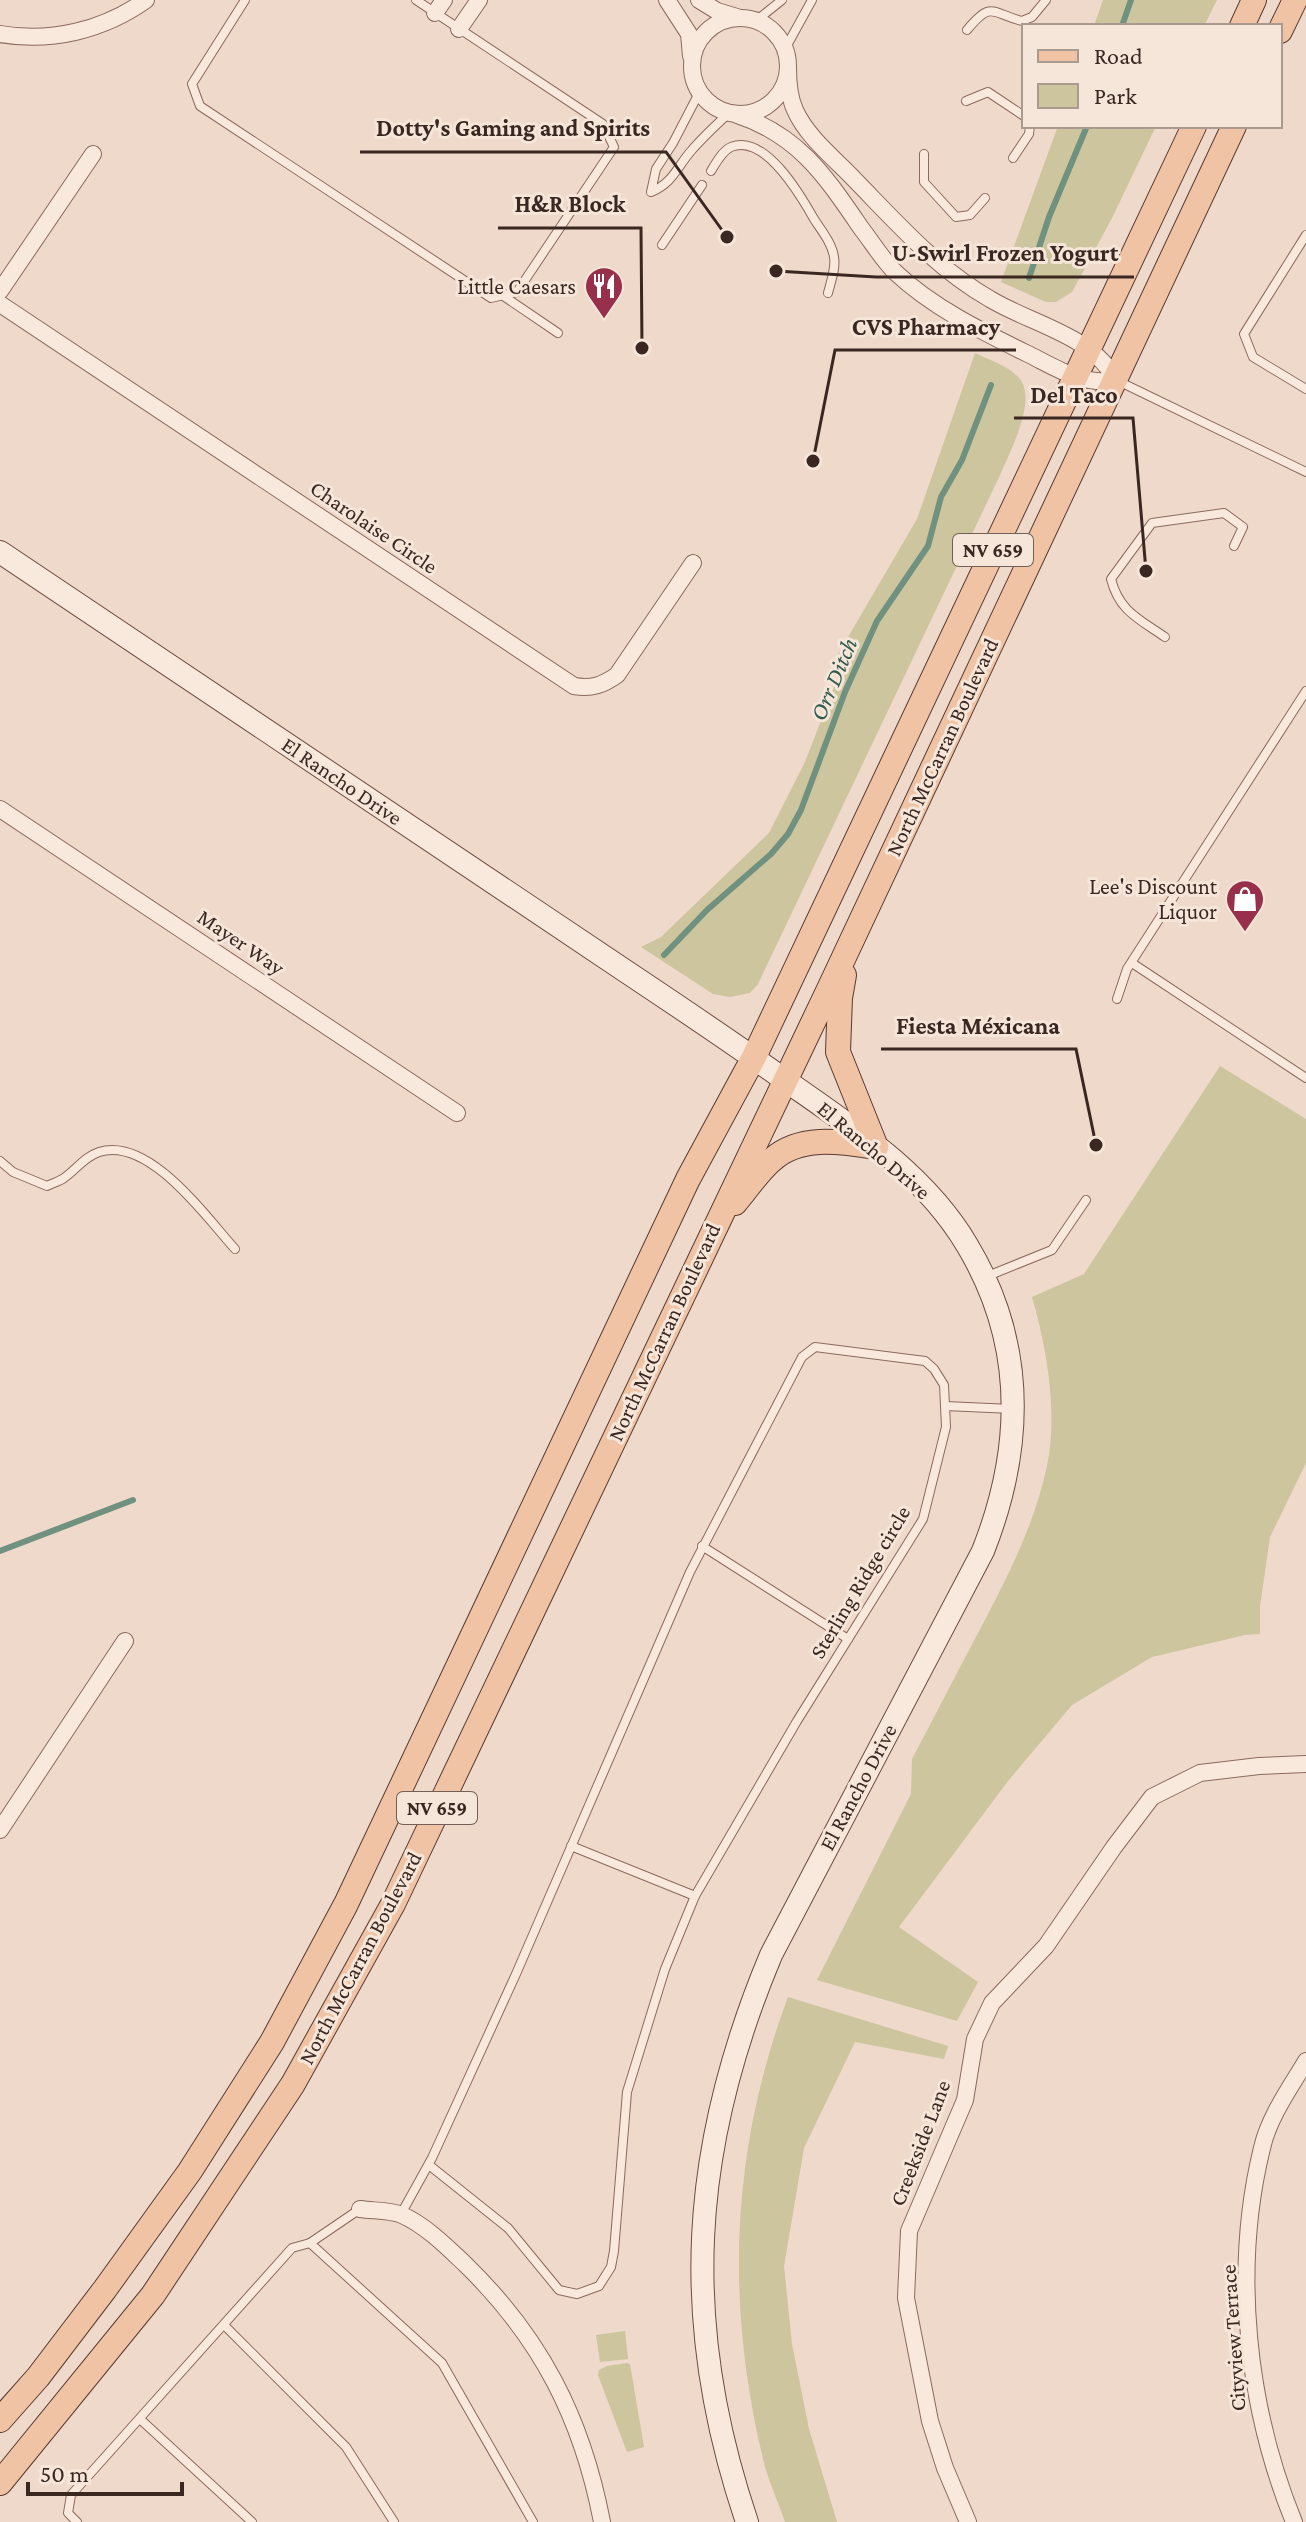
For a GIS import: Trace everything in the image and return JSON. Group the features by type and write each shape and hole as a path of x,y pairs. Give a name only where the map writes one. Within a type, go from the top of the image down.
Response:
{"main road":[{"path":"1243,24 1254,0"},
{"path":"1282,27 1295,0"},
{"name":"North McCarran Boulevard","path":"0,2420 38,2377 190,2171 272,2042 309,1974 381,1832 688,1179 754,1057 1193,128"},
{"name":"North McCarran Boulevard","path":"0,2483 153,2295 285,2097 393,1904 851,942 1233,128"},
{"name":"El Rancho Drive","path":"0,552 754,1057 876,1147 909,1173 940,1206 966,1243 999,1316 1009,1356 1013,1409 1008,1474 998,1514 983,1551 771,1955 735,2049 716,2123 702,2244 703,2313 717,2420 747,2522"},
{"path":"715,1226 771,1161 784,1152 820,1142 876,1147 838,1052 840,998 851,942"}],"street":[{"path":"0,34 29,37 79,31 127,13 146,0"},
{"path":"459,29 479,0"},
{"path":"667,0 689,34 693,79 699,93 710,104 776,132 816,165 885,261 904,280 968,323 1075,377 1103,382 1116,380 1110,369 1088,348 991,300 938,264 916,244 804,126 790,94 785,49 780,39 770,28 750,19 717,11 699,0"},
{"path":"691,64 694,49 713,26 727,19 750,19"},
{"path":"733,114 753,113 778,97 788,68"},
{"path":"0,291 93,154"},
{"name":"Charolaise Circle","path":"0,304 574,686 587,688 603,685 617,675 693,563"},
{"name":"Mayer Way","path":"0,809 457,1113"},
{"path":"0,1830 125,1641"},
{"name":"Creekside Lane","path":"968,2522 945,2468 930,2421 906,2298 909,2231 965,2100 975,2039 992,2003 1046,1946 1152,1797 1200,1773 1306,1764"},
{"name":"Cityview Terrace","path":"1294,2522 1276,2476 1263,2429 1255,2381 1247,2291 1250,2226 1262,2146 1281,2103 1306,2061"},
{"path":"360,2209 401,2215 455,2254 490,2288 521,2325 569,2408 587,2458 602,2522"}],"lane":[{"path":"245,0 192,84 200,106 491,298 517,292 614,147 603,124 459,29 440,6 416,0"},
{"path":"750,19 782,0"},
{"path":"785,49 812,0"},
{"path":"967,30 982,11 991,8 1000,10 1022,21 1032,17 1046,0"},
{"path":"966,101 988,92 1022,115"},
{"path":"699,93 656,169 651,192 665,186 690,152 733,114"},
{"path":"1013,158 1030,128"},
{"path":"711,171 725,151 741,146 765,156 785,172 835,257 828,293"},
{"path":"924,154 924,182 956,217 970,215 985,198"},
{"path":"662,245 702,185"},
{"path":"1306,235 1244,334 1253,357 1306,389"},
{"path":"502,295 558,333"},
{"path":"1116,380 1306,472"},
{"path":"1165,637 1124,609 1114,592 1111,579 1152,523 1224,513 1243,527 1234,546"},
{"path":"1117,999 1132,963 1306,691"},
{"path":"1132,963 1306,1078"},
{"path":"0,1161 13,1172 47,1186 64,1178 84,1159 102,1150 134,1153 153,1163 171,1179 235,1249"},
{"path":"984,1277 1052,1250 1086,1200"},
{"name":"Sterling Ridge circle","path":"401,2215 429,2165 702,1546 802,1357 815,1347 925,1361 944,1385 946,1427 923,1519 797,1721 695,1896 665,1969 627,2092 614,2251 611,2267 599,2286 577,2294 559,2290 508,2228 429,2165"},
{"path":"945,1406 1013,1409"},
{"path":"702,1546 848,1639"},
{"path":"571,1846 695,1896"},
{"path":"77,2522 68,2513 71,2495 292,2248 310,2243 360,2209"},
{"path":"310,2243 442,2363 533,2522"},
{"path":"224,2325 346,2447 394,2522"},
{"path":"140,2419 252,2522"}],"green space":[{"path":"1103,0 1217,0 1205,24 1095,24"},
{"path":"1057,128 1155,128 1072,292 1056,302 1046,302 1001,282"},
{"path":"975,353 1010,370 1024,387 1024,411 1016,439 758,984 750,993 730,997 713,994 641,947 661,937 769,833 805,762 843,664 837,656 917,519"},
{"path":"1220,1066 1306,1119 1306,1463 1270,1537 1260,1606 1260,1634 1152,1657 1072,1705 1008,1781 899,1927 978,1982 957,2021 817,1980 911,1794 912,1759 998,1594 1035,1510 1050,1446 1051,1403 1046,1359 1032,1297 1084,1274"},
{"path":"788,1997 948,2046 944,2059 855,2042 804,2148 784,2266 792,2344 809,2429 837,2522 785,2522 763,2459 743,2341 739,2283 745,2168 769,2054"},
{"path":"625,2331 628,2359 600,2362 596,2335"},
{"path":"630,2364 644,2447 627,2452 598,2375 599,2370 607,2366"}],"waterway":[{"name":"Orr Ditch","path":"1123,24 1131,0"},
{"name":"Orr Ditch","path":"1029,278 1049,217 1086,128"},
{"name":"Orr Ditch","path":"664,955 707,910 771,854 788,834 801,810 845,692 877,621 928,546 941,497 962,460 991,385"},
{"name":"Orr Ditch","path":"0,1551 133,1500"}],"place":[{"name":"Dotty's Gaming and Spirits","path":"727,237"},
{"name":"U-Swirl Frozen Yogurt","path":"776,271"},
{"name":"Little Caesars","path":"604,320"},
{"name":"H&R Block","path":"642,348"},
{"name":"CVS Pharmacy","path":"813,461"},
{"name":"Del Taco","path":"1146,571"},
{"name":"Lee's Discount Liquor","path":"1245,933"},
{"name":"Fiesta Méxicana","path":"1096,1145"}]}
